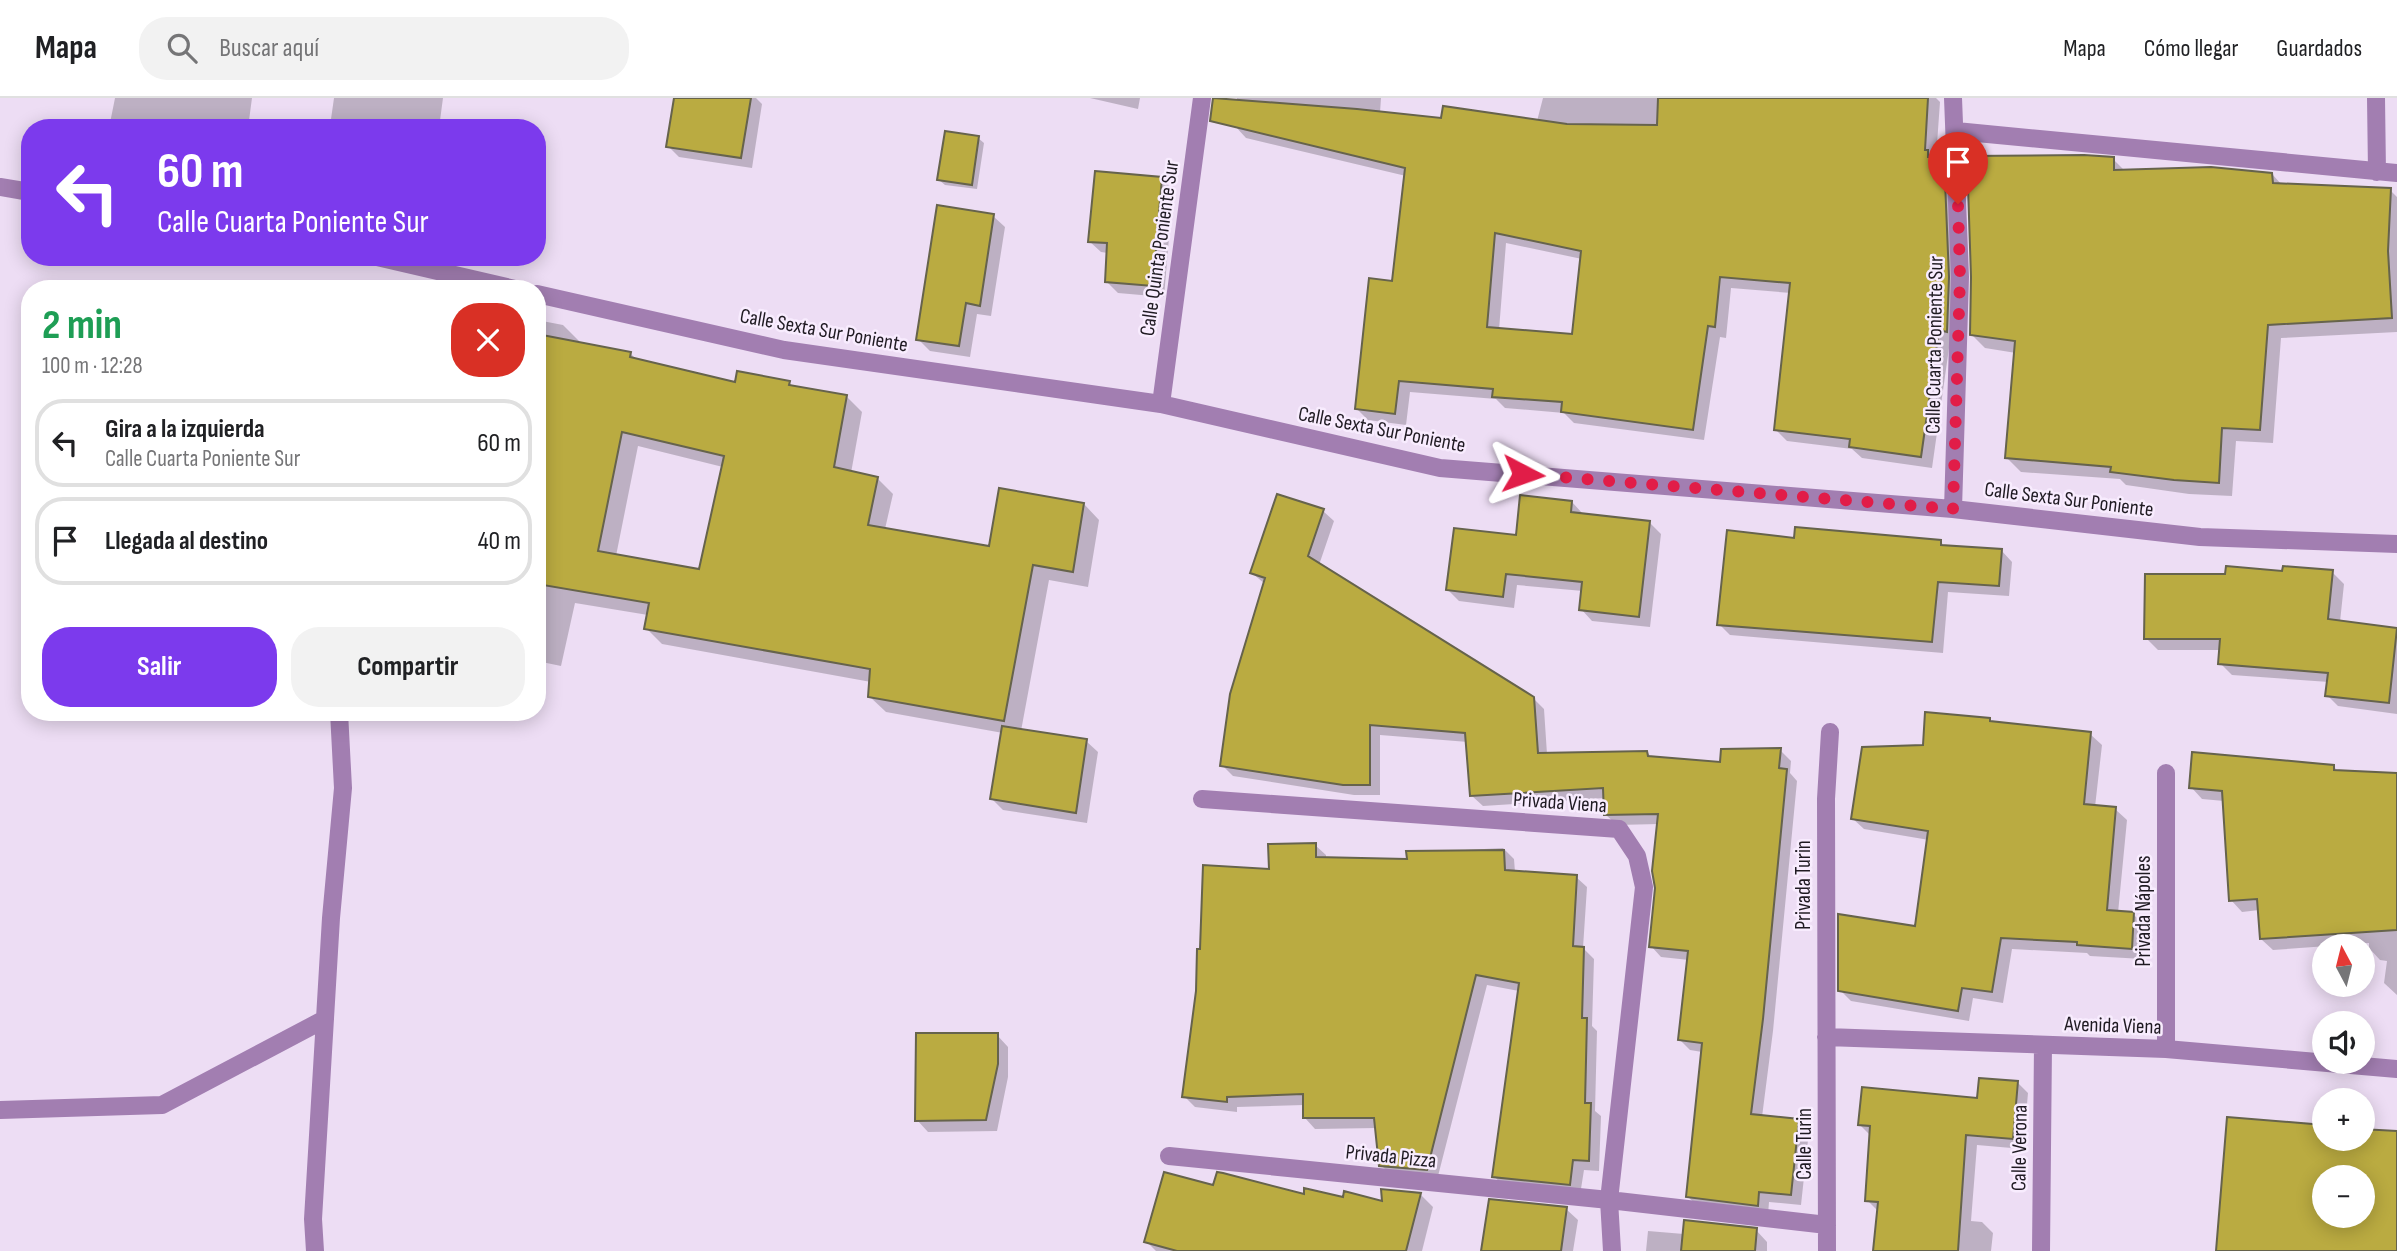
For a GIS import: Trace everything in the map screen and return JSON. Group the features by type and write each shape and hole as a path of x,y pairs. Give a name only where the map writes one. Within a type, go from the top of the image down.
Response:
{"street":[{"name":"Calle Quinta Poniente Sur","path":"1161,404 1202,98"},
{"name":"Calle Cuarta Poniente Sur","path":"1953,98 1960,277 1953,509"},
{"path":"2376,98 2377,172"},
{"path":"1956,131 2397,173"},
{"path":"0,187 21,190"},
{"path":"416,266 476,280"},
{"name":"Calle Sexta Sur Poniente","path":"546,296 784,350 1161,404 1440,468 1953,509 2200,537 2397,544"},
{"path":"315,1251 313,1219 331,918 343,788 339,721"},
{"name":"Privada Turin","path":"1826,1037 1826,799 1830,732"},
{"name":"Privada Nápoles","path":"2166,773 2166,1049"},
{"name":"Privada Viena","path":"1202,799 1619,829 1637,856 1644,887 1609,1200"},
{"path":"0,1110 162,1105 325,1019"},
{"name":"Avenida Viena","path":"1826,1037 2166,1049 2397,1069"},
{"name":"Calle Turin","path":"1826,1037 1827,1251"},
{"name":"Calle Verona","path":"2041,1251 2043,1045"},
{"name":"Privada Pizza","path":"1169,1156 1609,1200 1827,1225"},
{"path":"1609,1200 1612,1251"}],"building":[{"path":"674,98 751,98 741,158 666,147"},
{"path":"1213,98 1441,118 1443,106 1567,124 1657,125 1658,98 1928,98 1925,150 1928,150 1928,157 1944,157 1949,277 1947,332 1939,330 1921,457 1849,447 1850,439 1774,430 1790,283 1720,277 1715,327 1708,326 1693,430 1561,412 1562,402 1492,397 1493,389 1399,381 1395,414 1355,409 1369,278 1392,281 1405,168 1210,121","holes":["1495,233 1581,251 1572,334 1487,327"]},
{"path":"945,131 979,136 972,185 937,180"},
{"path":"1967,156 2114,157 2114,170 2211,167 2272,173 2273,183 2391,188 2388,251 2392,318 2268,325 2260,430 2222,428 2219,483 2110,472 2111,467 2005,458 2015,341 1970,335"},
{"path":"1095,171 1162,177 1153,286 1105,282 1107,243 1088,242"},
{"path":"937,205 994,214 980,306 966,303 959,346 916,340"},
{"path":"546,336 631,352 630,357 735,382 737,371 790,381 789,385 847,395 834,467 878,477 868,525 989,546 999,488 1084,503 1073,572 1033,565 1004,721 868,697 870,669 644,629 649,603 546,586","holes":["622,432 724,456 699,569 598,551"]},
{"path":"1277,494 1324,509 1308,556 1534,697 1538,753 1647,751 1648,756 1720,762 1721,749 1781,748 1779,768 1787,769 1751,1114 1799,1119 1791,1195 1759,1192 1758,1206 1686,1197 1702,1043 1678,1040 1688,951 1649,947 1655,888 1652,871 1658,814 1604,815 1603,788 1470,796 1465,733 1370,725 1370,785 1343,785 1220,766 1230,694 1265,578 1250,573"},
{"path":"1520,495 1572,501 1571,512 1650,521 1639,617 1579,610 1582,582 1506,574 1503,597 1446,590 1454,528 1516,535"},
{"path":"1795,527 1941,540 1941,545 2002,549 1999,586 1938,582 1932,642 1717,625 1727,530 1794,538"},
{"path":"2226,566 2282,571 2283,566 2333,570 2328,619 2397,628 2389,703 2325,696 2328,673 2218,664 2220,639 2144,639 2145,574 2225,574"},
{"path":"1925,712 2091,732 2084,804 2116,807 2107,910 2134,912 2132,949 2077,945 2077,942 2001,938 1992,992 1962,988 1958,1011 1838,991 1838,914 1915,926 1928,831 1851,819 1862,747 1923,745"},
{"path":"1002,726 1087,739 1076,813 990,799"},
{"path":"2192,752 2334,765 2334,770 2397,773 2397,930 2260,939 2257,899 2229,901 2222,791 2189,788"},
{"path":"1316,843 1316,857 1407,859 1406,851 1504,850 1505,870 1577,875 1573,946 1584,947 1582,1018 1587,1018 1585,1103 1591,1103 1589,1161 1573,1160 1570,1185 1492,1177 1519,983 1476,975 1427,1170 1379,1166 1374,1118 1303,1118 1303,1094 1227,1097 1227,1102 1182,1097 1196,991 1197,949 1200,949 1203,865 1269,869 1268,844"},
{"path":"916,1033 998,1033 998,1064 986,1120 915,1121"},
{"path":"1979,1078 2018,1081 2013,1139 1966,1135 1958,1251 1873,1251 1878,1202 1865,1201 1870,1126 1858,1125 1862,1087 1977,1098"},
{"path":"2227,1117 2312,1124 2312,1151 2375,1151 2375,1130 2397,1131 2397,1251 2216,1251"},
{"path":"1164,1172 1213,1185 1217,1172 1304,1194 1304,1188 1343,1197 1344,1191 1382,1201 1381,1189 1421,1193 1406,1251 1177,1251 1144,1242"},
{"path":"1489,1199 1567,1207 1561,1251 1481,1251"},
{"path":"1684,1220 1757,1228 1755,1251 1681,1251"}],"route":[{"path":"1523,474 1953,509 1960,277 1958,204"}]}
